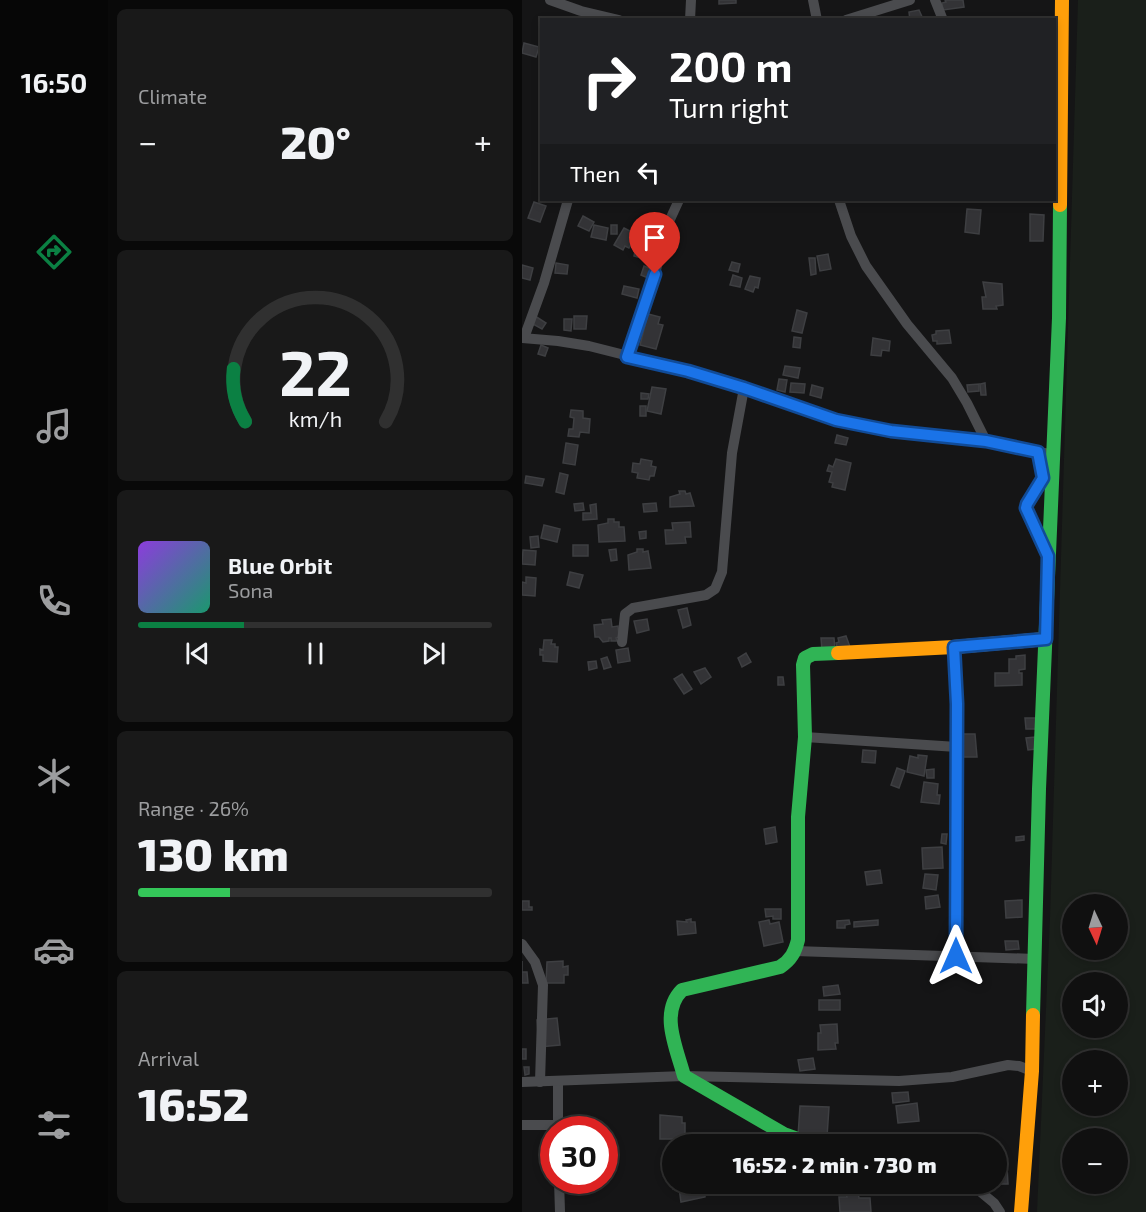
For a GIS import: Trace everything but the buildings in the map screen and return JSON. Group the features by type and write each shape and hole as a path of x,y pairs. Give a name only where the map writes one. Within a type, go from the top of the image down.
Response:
{"street":[{"path":"690,18 691,0"},
{"path":"813,0 817,18"},
{"path":"852,18 910,0"},
{"path":"935,0 942,18"},
{"path":"1022,1212 1032,1071 1039,789 1059,318 1062,0"},
{"path":"555,1 612,18"},
{"path":"568,201 543,283 523,338 589,346 688,371 744,388 802,410 867,427 986,441 1054,455"},
{"path":"627,357 655,274 667,226 678,201"},
{"path":"839,201 851,236 866,266 907,324 952,378 968,403 986,441"},
{"path":"622,642 625,614 633,608 706,595 715,589 722,572 732,453 744,388"},
{"path":"1038,452 1043,478 1026,508 1048,556"},
{"path":"784,1134 684,1076 670,1014 671,1003 675,995 682,990 780,967 788,962 795,951 798,926 798,817 805,737 803,665 805,658 813,654 954,647 1046,639"},
{"path":"954,647 957,704 956,956"},
{"path":"805,737 957,747"},
{"path":"522,944 535,962 543,985 540,1082"},
{"path":"795,951 1035,959"},
{"path":"522,1082 684,1076 899,1081 952,1077 1008,1065 1032,1071"},
{"path":"558,1081 558,1116"},
{"path":"522,1125 540,1126"},
{"path":"559,1194 560,1212"},
{"path":"983,1194 1000,1212"}],"shaded area":[{"path":"1078,0 1146,0 1146,1212 1037,1212 1050,918"}],"traffic: fast":[{"path":"1033,1015 1039,789 1059,318 1060,205"},
{"path":"784,1134 684,1076 672,1032 672,1009 675,999 682,990 780,967 790,959 794,952 798,940 798,817 805,737 803,665 805,658 813,654 838,653"}],"traffic: slow":[{"path":"1060,205 1062,0"},
{"path":"838,653 954,647 1046,639"},
{"path":"1021,1212 1032,1071 1033,1015"}],"route":[{"path":"655,274 627,357 688,371 762,393 802,410 836,420 891,431 986,441 1038,452 1044,473 1042,483 1031,496 1026,508 1048,556 1046,639 954,647 957,704 956,956"}]}
